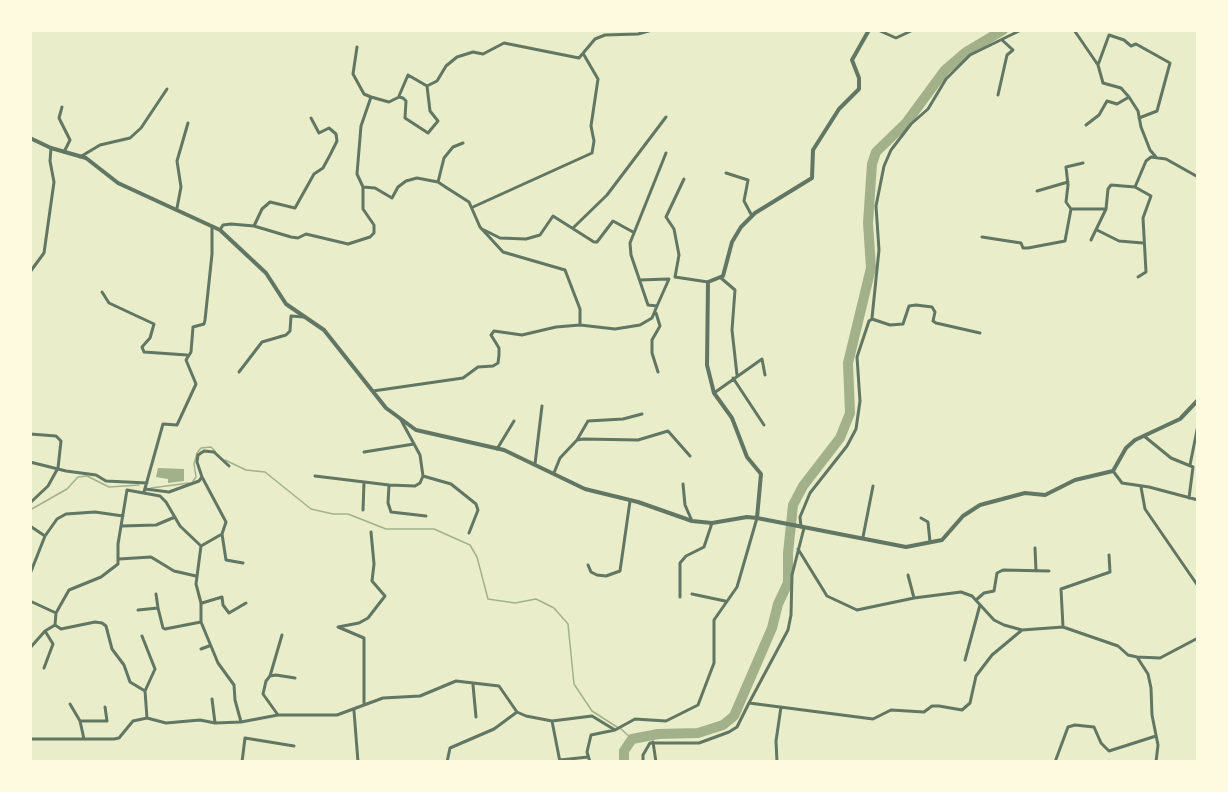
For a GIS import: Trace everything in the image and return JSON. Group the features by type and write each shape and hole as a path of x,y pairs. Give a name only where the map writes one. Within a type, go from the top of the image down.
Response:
{"street":[{"path":"427,86 437,81 446,66 457,57 473,52 483,54 504,43 579,58 584,55 595,39 605,35 638,34 652,30"},
{"path":"721,278 732,242 752,216 812,178 813,150 839,109 859,89 859,78 852,60 869,30"},
{"path":"878,30 896,38 913,30"},
{"path":"643,762 646,746 653,742 699,743 713,740 737,726 788,630 792,615 792,575 798,549 800,517 810,492 847,446 856,429 860,401 857,357 866,325 872,319 879,250 876,206 884,166 891,150 911,124 928,109 946,79 970,55 1021,30"},
{"path":"1074,30 1098,66 1103,83 1121,88 1129,97 1150,150 1156,157"},
{"path":"1098,66 1109,35 1124,40 1131,46 1136,44 1170,63 1157,111 1139,118"},
{"path":"998,95 1007,55 1013,50 1002,40"},
{"path":"357,47 353,74 364,94 389,102 399,97 408,75 427,86"},
{"path":"473,207 592,153 594,141 591,126 598,79 584,55"},
{"path":"399,97 406,101 405,118 428,133 438,121 430,111 427,86"},
{"path":"80,157 100,144 130,138 141,128 167,89"},
{"path":"220,230 223,225 254,225 291,237 306,234 333,242 355,243 374,233 374,225 363,208 363,187 357,174 363,116 371,97"},
{"path":"1086,125 1099,115 1107,101 1117,104 1129,97"},
{"path":"62,107 59,118 70,140 64,153"},
{"path":"573,228 608,195 666,117"},
{"path":"254,225 262,209 270,202 295,208 314,174 322,168 330,155 337,141 336,134 329,129 319,133 311,118"},
{"path":"177,208 181,187 177,161 189,123"},
{"path":"30,138 64,153 86,158 118,183 177,208 220,230 266,273 286,304 324,330 373,391 400,418 416,430 497,449 535,464 585,489 692,521 712,523 747,517 757,518 906,547 945,539 963,516 980,505 1018,494 1045,495 1082,478 1113,471 1126,448 1144,436 1179,419 1198,400"},
{"path":"438,182 444,158 453,147 463,143"},
{"path":"30,272 44,253 54,182 50,161 51,148"},
{"path":"657,306 648,305 631,255 633,232 666,153"},
{"path":"1135,187 1146,161 1156,157 1166,159 1198,177"},
{"path":"982,237 1021,243 1023,248 1065,241 1071,209 1066,202 1068,182 1066,167 1083,163"},
{"path":"726,173 748,180 744,205 752,216"},
{"path":"363,187 375,188 392,198 398,187 406,181 417,178 438,182 473,207 480,227 504,252 565,270 580,309 580,325"},
{"path":"675,278 679,255 675,233 666,218 684,179"},
{"path":"1037,191 1068,182"},
{"path":"1091,240 1106,209 1108,189 1111,185 1135,187 1151,196 1143,218 1146,272 1138,277"},
{"path":"1071,209 1106,209"},
{"path":"480,227 492,236 512,240 540,235 553,216 594,242 613,221 633,232"},
{"path":"144,491 163,424 177,425 196,384 186,360 192,348 194,326 204,324 205,320 212,226"},
{"path":"1097,230 1119,241 1143,243"},
{"path":"640,280 675,278 708,282 721,278"},
{"path":"721,278 735,290 732,330 737,375"},
{"path":"658,372 652,353 652,340 660,326 656,313 657,306 669,279"},
{"path":"590,762 588,757 591,735 615,730 635,719 666,721 698,705 714,663 714,620 736,587 757,518 760,474 747,457 732,418 714,393 706,346 708,282"},
{"path":"102,292 109,303 154,324 150,338 142,346 144,352 187,355"},
{"path":"872,319 890,325 903,324 909,306 916,304 932,308 935,312 933,321 936,323 980,333"},
{"path":"373,391 463,378 478,368 493,366 498,363 500,355 500,348 491,335 494,331 522,335 556,327 580,325 615,329 640,325 656,313"},
{"path":"239,372 262,342 286,336 290,332 291,316 309,318"},
{"path":"714,393 762,358 765,375"},
{"path":"733,378 764,425"},
{"path":"535,464 542,406"},
{"path":"554,473 560,459 577,440 588,421 623,419 642,414"},
{"path":"315,476 389,485 415,486 420,483 423,476 420,455 400,418"},
{"path":"497,449 514,421"},
{"path":"1190,465 1198,425"},
{"path":"577,440 638,441 668,430 690,456"},
{"path":"30,434 56,436 61,441 58,468 48,486 30,503"},
{"path":"1144,436 1172,458 1193,467 1189,498"},
{"path":"364,452 414,444"},
{"path":"229,466 214,452 204,451 198,455 197,462 202,477 226,522 222,534 226,560 243,562"},
{"path":"30,462 66,471 96,475 106,481 147,483"},
{"path":"1113,471 1122,483 1141,488 1149,487 1198,500"},
{"path":"423,476 451,484 476,504 478,510 469,533"},
{"path":"55,625 56,613 69,590 111,570 118,564 118,544 127,490 169,492 187,487 202,477"},
{"path":"363,510 364,482"},
{"path":"682,484 685,505 692,521"},
{"path":"389,485 388,503 391,512 426,516"},
{"path":"863,537 873,486"},
{"path":"1141,488 1145,509 1198,586"},
{"path":"144,491 160,496 190,537 201,546"},
{"path":"588,565 591,572 597,575 606,576 620,570 630,501"},
{"path":"30,574 45,536 57,519 66,514 95,512 123,516"},
{"path":"122,526 162,524 175,517"},
{"path":"921,518 928,522 930,542"},
{"path":"680,597 680,563 686,556 704,547 712,523"},
{"path":"30,526 45,536"},
{"path":"364,703 364,638 338,627 359,623 368,618 385,596 372,581 374,564 371,532"},
{"path":"201,546 222,534"},
{"path":"201,546 197,576 201,622 209,646 234,685 241,722"},
{"path":"1035,548 1036,571"},
{"path":"798,549 827,596 857,610 914,597 961,592 976,600 994,620 1022,630 1063,627 1118,646 1128,655 1137,657 1160,658 1198,638"},
{"path":"1063,627 1061,589 1110,572 1109,555"},
{"path":"119,559 151,557 174,571 197,576"},
{"path":"976,600 984,593 994,591 997,573 1003,570 1049,571"},
{"path":"908,575 914,597"},
{"path":"156,594 163,628 201,622"},
{"path":"692,594 725,601"},
{"path":"201,603 222,597 223,605 229,614 246,603"},
{"path":"30,601 52,609 56,613"},
{"path":"965,660 980,605"},
{"path":"138,610 158,608"},
{"path":"55,625 61,629 102,623 130,682 145,691"},
{"path":"30,648 45,631 55,625"},
{"path":"749,703 873,719 891,710 924,712 932,706 962,710 970,702 976,676 992,655 1022,630"},
{"path":"44,668 53,644 45,631"},
{"path":"278,715 263,694 282,635"},
{"path":"142,636 155,669 145,691 147,718"},
{"path":"201,649 209,646"},
{"path":"1137,657 1148,674 1156,736 1156,762"},
{"path":"270,676 295,678"},
{"path":"30,739 119,738 133,721 147,718 166,723 200,720 215,723 241,722 278,715 337,716 354,711 364,703 383,698 420,696 456,681 472,685 499,686 517,712 552,721 592,716 615,730"},
{"path":"472,685 476,717"},
{"path":"212,699 215,723"},
{"path":"70,704 80,721 84,739"},
{"path":"80,721 107,721 105,707"},
{"path":"777,762 776,741 781,707"},
{"path":"354,711 358,762"},
{"path":"447,762 450,748 494,729 517,712"},
{"path":"552,721 560,761 588,757"},
{"path":"1055,762 1068,727 1075,724 1094,727 1101,743 1109,751 1156,736"},
{"path":"242,762 245,738 294,746"},
{"path":"653,742 656,762"}],"shaded area":[{"path":"158,468 184,469 184,481 168,483 168,479 156,477"}],"waterway":[{"path":"624,762 624,751 632,739 658,734 698,733 723,725 734,716 772,628 778,604 788,583 788,553 793,505 803,486 840,438 850,413 848,363 871,268 868,223 872,164 876,152 906,123 945,70 966,52 1003,30"},
{"path":"193,481 196,477 194,464 197,453 201,448 211,447 215,451"},
{"path":"225,460 246,470 265,472 311,509 333,514 348,514 386,529 434,529 470,545 477,557 488,599 515,603 536,599 554,608 568,624 574,684 592,711 617,727"},
{"path":"30,510 67,489 78,477 87,476 109,487 139,485"},
{"path":"151,488 189,483"},
{"path":"621,729 632,739"}]}
